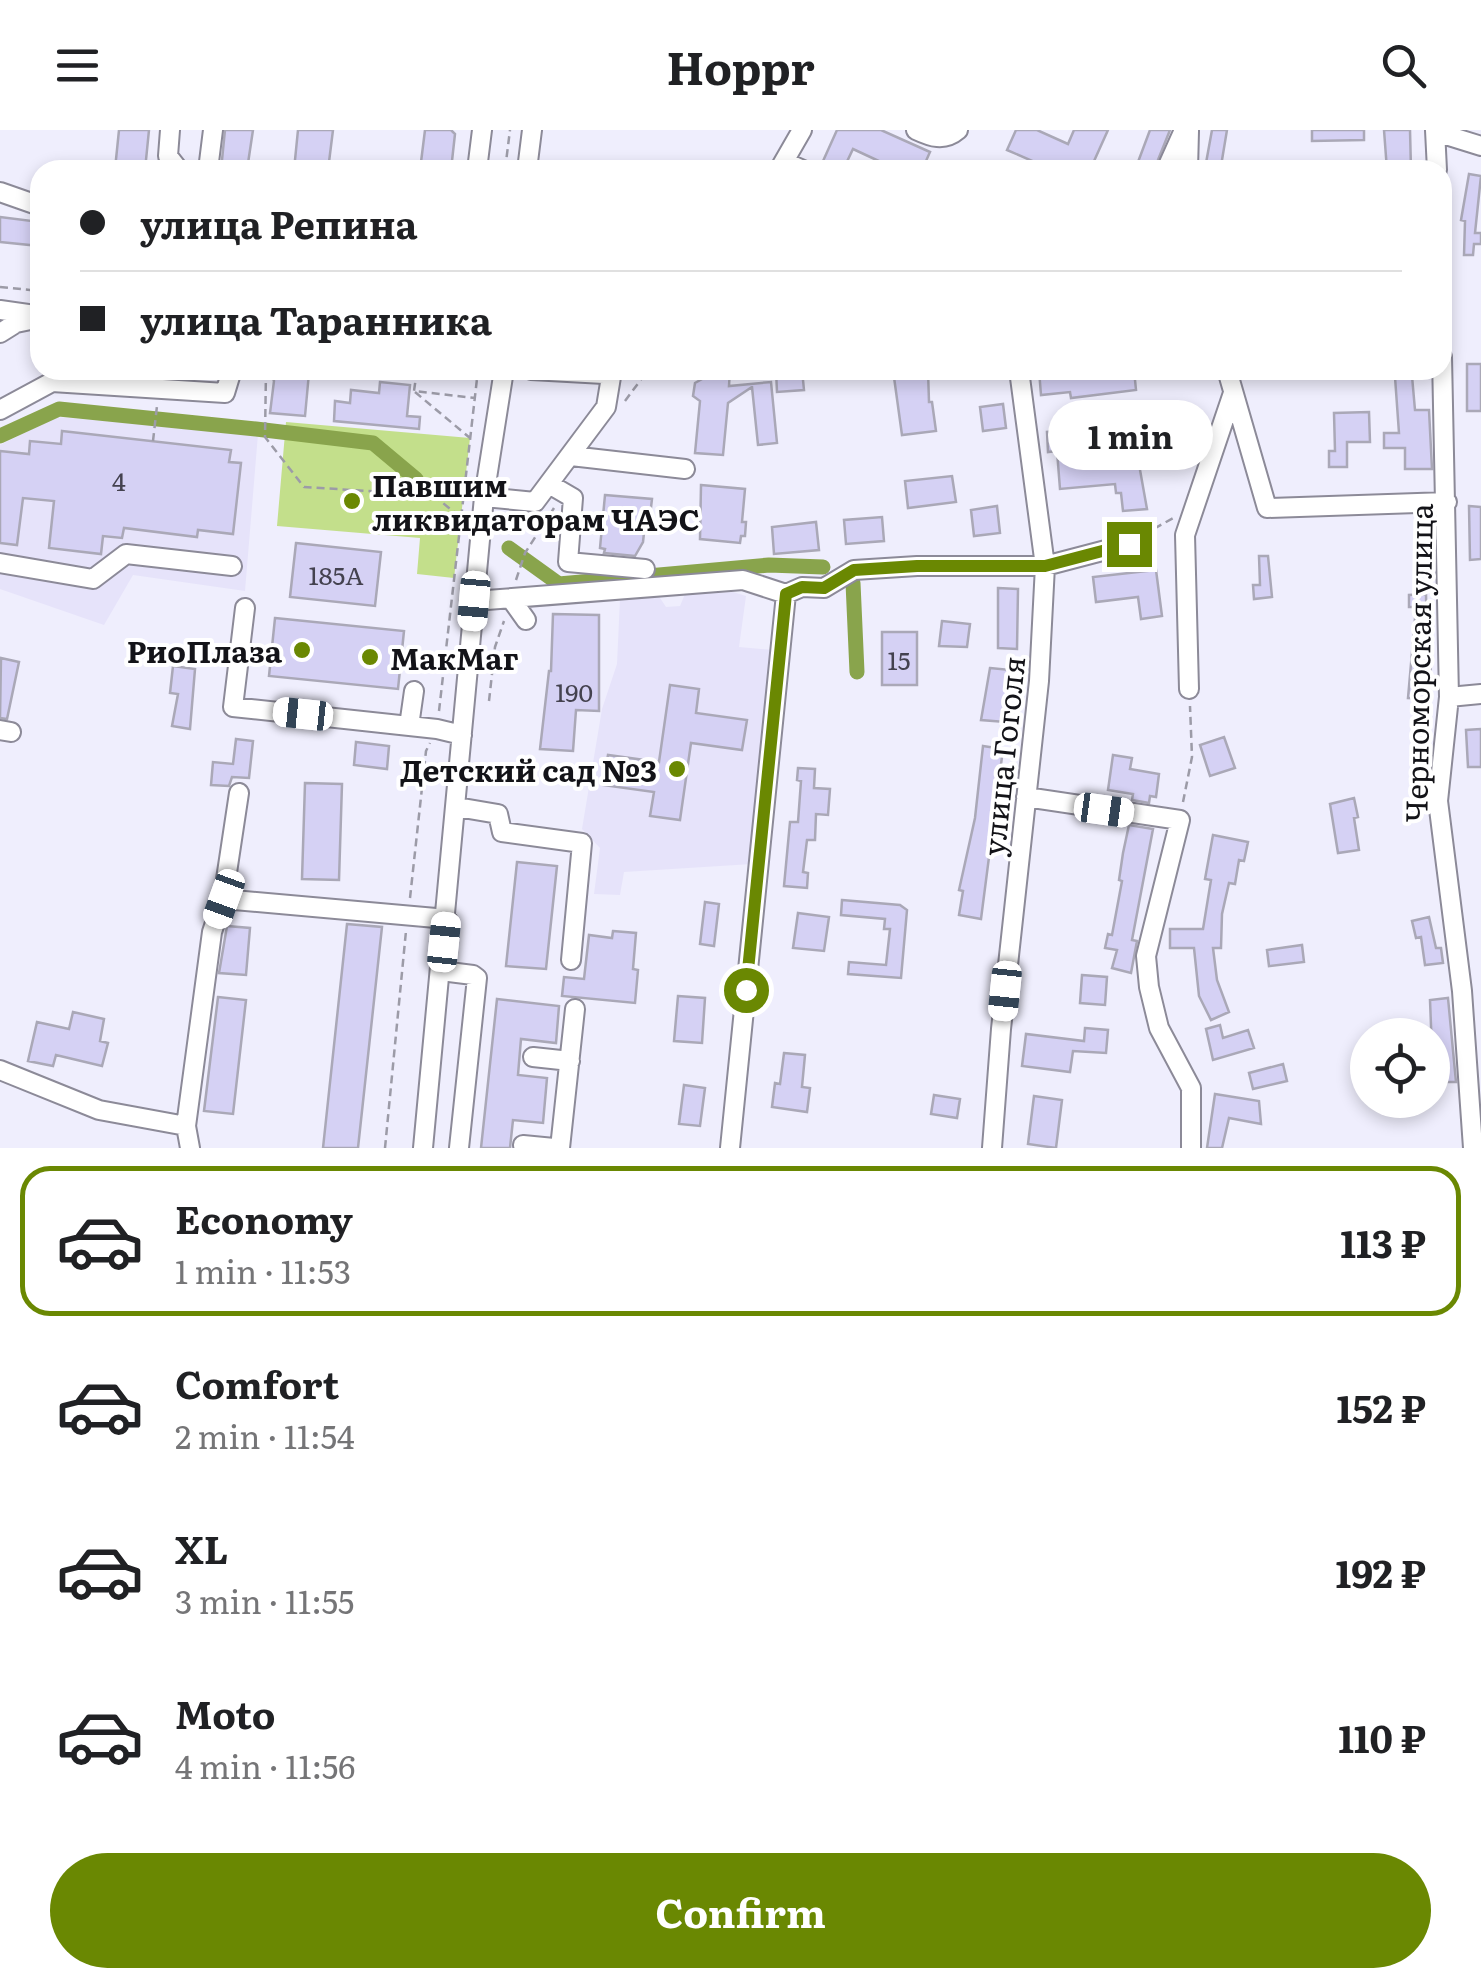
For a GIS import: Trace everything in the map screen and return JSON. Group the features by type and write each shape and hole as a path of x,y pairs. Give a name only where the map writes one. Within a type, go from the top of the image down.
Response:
{"street":[{"path":"170,130 171,160"},
{"path":"209,160 213,130"},
{"path":"478,160 482,130"},
{"path":"529,160 532,130"},
{"path":"785,160 802,130"},
{"path":"917,130 937,138 951,136 958,130"},
{"path":"1171,160 1186,130"},
{"path":"1186,130 1188,160"},
{"path":"1436,160 1435,131 1481,146"},
{"path":"0,192 30,202"},
{"path":"0,310 30,314"},
{"path":"0,333 30,319"},
{"path":"0,410 52,382 226,393 229,380"},
{"path":"422,1148 484,497 502,380"},
{"path":"484,497 536,502 571,456 604,428 611,380"},
{"name":"улица Гоголя","path":"992,1148 1039,681 1045,566 1020,380"},
{"path":"1230,380 1268,508 1447,502"},
{"name":"Черноморская улица","path":"1443,380 1449,697 1438,801 1462,992 1473,1148"},
{"path":"1189,689 1185,535 1233,391"},
{"path":"571,456 685,469"},
{"path":"549,484 573,498 568,562 645,568"},
{"path":"474,601 743,580 786,594 802,587 824,588 854,570 1045,566 1129,544"},
{"path":"0,563 93,579 126,554 232,566"},
{"path":"730,1148 786,594"},
{"path":"511,599 526,620"},
{"path":"245,608 233,707 437,728 462,736"},
{"path":"409,726 414,692"},
{"path":"1449,697 1481,694"},
{"path":"190,1148 186,1126 212,932 224,899 239,793"},
{"path":"1026,797 1180,820 1146,956 1160,1028 1191,1088 1191,1148"},
{"path":"457,807 498,814 502,832 582,843 570,960"},
{"path":"224,899 446,919"},
{"path":"441,971 473,974 476,978 459,1148"},
{"path":"523,1145 557,1148 576,1009"},
{"path":"532,1058 570,1062"},
{"path":"0,1070 99,1110 186,1126"}],"path":[{"path":"506,160 510,130"},
{"path":"0,288 30,290"},
{"path":"266,380 265,437 304,487 433,495 460,516"},
{"path":"414,391 416,380"},
{"path":"385,1148 426,751 437,728 477,380"},
{"path":"414,391 474,398"},
{"path":"414,391 470,438"},
{"path":"153,441 156,411"},
{"path":"1129,544 1195,505"},
{"path":"520,564 525,553"},
{"path":"489,701 495,647"},
{"path":"1180,820 1192,757 1189,689"}],"shaded area":[{"path":"57,417 258,434 245,591 133,575 104,625 0,589 0,445"},
{"name":"Детский сад №3","path":"733,592 746,596 739,647 774,650 752,864 624,872 620,895 594,894 600,848 582,829 602,709 617,664 620,599 658,595 666,607 680,606 685,594"}],"green space":[{"path":"286,422 470,438 454,578 417,574 420,538 277,526"}],"building":[{"path":"119,130 149,130 146,160 116,160"},
{"path":"225,130 253,130 248,160 222,160"},
{"path":"298,130 333,130 329,160 295,160"},
{"path":"425,130 451,130 455,134 452,160 421,160"},
{"path":"837,130 881,130 930,152 926,160 877,160 853,149 848,160 824,160"},
{"path":"1016,130 1037,130 1068,144 1074,130 1108,130 1094,160 1030,160 1007,150"},
{"path":"1150,130 1170,130 1158,160 1139,160"},
{"path":"1212,130 1227,130 1222,160 1207,160"},
{"path":"1312,130 1364,130 1364,140 1312,141"},
{"path":"1384,130 1410,130 1411,160 1386,160"},
{"path":"1469,174 1481,176 1475,233 1481,233 1481,244 1474,244 1473,255 1464,255 1465,221 1461,220"},
{"path":"0,217 30,221 30,245 0,242"},
{"path":"1467,364 1481,364 1481,411 1467,411"},
{"path":"308,380 305,416 270,413 274,381"},
{"path":"729,380 729,386 771,382 777,443 758,445 752,387 728,403 723,455 695,453 700,401 693,396 695,383"},
{"path":"776,380 803,380 804,390 777,392"},
{"path":"894,380 928,380 936,431 902,435"},
{"path":"1040,380 1135,380 1136,390 1071,398 1070,392 1041,395"},
{"path":"1395,380 1412,380 1415,410 1429,410 1432,469 1405,469 1405,448 1384,448 1384,433 1399,433"},
{"path":"380,382 410,385 407,416 420,417 419,429 334,421 335,401 350,403 351,390 379,393"},
{"path":"1003,404 1006,428 983,431 980,407"},
{"path":"1369,412 1370,442 1347,442 1347,467 1329,467 1329,451 1335,451 1334,413"},
{"path":"1069,430 1071,465 1101,463 1101,456 1137,453 1147,509 1123,511 1121,493 1116,493 1115,484 1060,489 1057,451 1048,452 1047,432"},
{"path":"62,431 231,450 229,462 241,463 233,534 198,530 197,537 124,528 122,538 103,536 101,554 49,548 54,501 23,498 17,545 0,543 0,451 29,454 30,441 61,444"},
{"path":"952,476 956,502 908,508 905,481"},
{"path":"701,485 745,489 745,536 741,536 740,543 700,539"},
{"path":"605,495 652,499 643,542 635,556 604,553 605,549 600,548"},
{"path":"997,506 1000,533 974,536 971,510"},
{"path":"1469,506 1481,507 1481,559 1470,560"},
{"path":"882,517 884,541 846,544 844,520"},
{"path":"816,522 819,550 774,554 772,527"},
{"path":"296,543 381,552 375,606 290,597"},
{"path":"1259,556 1268,556 1272,597 1254,599 1253,585 1260,585"},
{"path":"1156,570 1162,616 1141,619 1138,597 1096,602 1093,577"},
{"path":"998,588 1018,589 1017,649 998,648"},
{"path":"1426,594 1430,699 1408,698 1416,607 1409,607 1409,595"},
{"path":"553,614 599,615 599,711 576,710 573,751 540,749 551,671"},
{"path":"275,618 404,631 398,689 269,676"},
{"path":"942,621 970,624 967,647 939,646"},
{"path":"882,632 917,632 917,685 882,685"},
{"path":"1,658 19,662 7,719 0,718"},
{"path":"173,666 195,669 190,729 172,726 178,694 170,693"},
{"path":"990,668 1011,670 1005,722 981,720"},
{"path":"670,685 699,689 696,713 747,720 742,750 691,743 680,820 650,816 654,792 603,785 608,755 659,762"},
{"path":"1481,729 1481,767 1468,767 1466,730"},
{"path":"1224,737 1235,768 1210,776 1200,745"},
{"path":"236,739 253,741 249,778 232,777 229,786 211,785 213,762 233,764"},
{"path":"356,742 389,746 387,769 354,765"},
{"path":"983,746 1003,749 981,919 959,915 963,891 959,890 975,818"},
{"path":"1113,755 1132,758 1130,769 1159,774 1156,797 1150,796 1149,803 1132,800 1133,794 1108,790"},
{"path":"798,768 815,769 814,788 830,789 828,815 816,814 815,840 807,840 803,872 808,873 807,888 784,886 790,822 798,822"},
{"path":"305,783 342,784 339,880 302,879"},
{"path":"1354,798 1359,850 1338,853 1330,804"},
{"path":"1129,825 1153,829 1132,940 1137,941 1131,973 1112,968 1117,950 1105,948 1108,934 1112,935"},
{"path":"1213,835 1248,842 1244,861 1239,860 1235,884 1229,883 1222,914 1221,948 1213,948 1217,980 1229,1012 1211,1020 1199,996 1194,948 1170,948 1170,929 1203,929 1211,880 1205,879"},
{"path":"517,862 557,866 546,969 506,966"},
{"path":"842,900 900,905 907,910 901,978 848,974 849,962 886,965 890,929 884,929 885,919 841,915"},
{"path":"705,902 719,904 714,946 700,944"},
{"path":"798,913 829,917 824,951 793,948"},
{"path":"1429,917 1443,963 1425,965 1421,937 1416,938 1412,921"},
{"path":"347,924 382,927 358,1148 323,1148"},
{"path":"227,926 250,928 246,975 219,973"},
{"path":"613,931 636,933 635,1003 562,996 564,977 584,979 589,935 612,938"},
{"path":"1302,945 1304,962 1269,966 1267,950"},
{"path":"1082,975 1107,977 1105,1005 1080,1003"},
{"path":"678,996 705,998 702,1043 674,1041"},
{"path":"218,997 246,1000 233,1114 204,1111"},
{"path":"1448,998 1450,1018 1431,1018 1430,1000"},
{"path":"497,999 559,1006 556,1043 521,1039 518,1075 547,1078 543,1123 513,1120 510,1148 481,1148"},
{"path":"73,1012 104,1019 100,1041 108,1043 102,1066 56,1055 53,1066 28,1061 37,1022 69,1029"},
{"path":"1450,1019 1456,1082 1450,1082"},
{"path":"1220,1025 1223,1038 1248,1030 1254,1048 1213,1060 1206,1029"},
{"path":"1085,1028 1108,1030 1106,1053 1073,1051 1070,1072 1022,1066 1026,1034 1084,1041"},
{"path":"784,1053 805,1055 802,1087 810,1088 807,1112 772,1107"},
{"path":"1283,1064 1287,1081 1253,1089 1249,1073"},
{"path":"684,1085 705,1088 700,1126 679,1124"},
{"path":"1215,1094 1259,1101 1261,1124 1229,1118 1222,1148 1207,1148"},
{"path":"934,1095 960,1099 957,1118 931,1114"},
{"path":"1034,1096 1062,1100 1056,1148 1028,1144"}],"waterway":[{"path":"0,436 59,409 256,429 373,443 416,479"},
{"path":"509,548 559,584 769,565 823,567"},
{"path":"853,583 857,672"}],"place":[{"name":"Павшим ликвидаторам ЧАЭС","path":"352,501"},
{"name":"РиоПлаза","path":"302,650"},
{"name":"МакМаг","path":"370,657"},
{"name":"Детский сад №3","path":"677,769"}],"route":[{"path":"746,990 786,594 802,587 824,588 854,570 1045,566 1129,544"}]}
